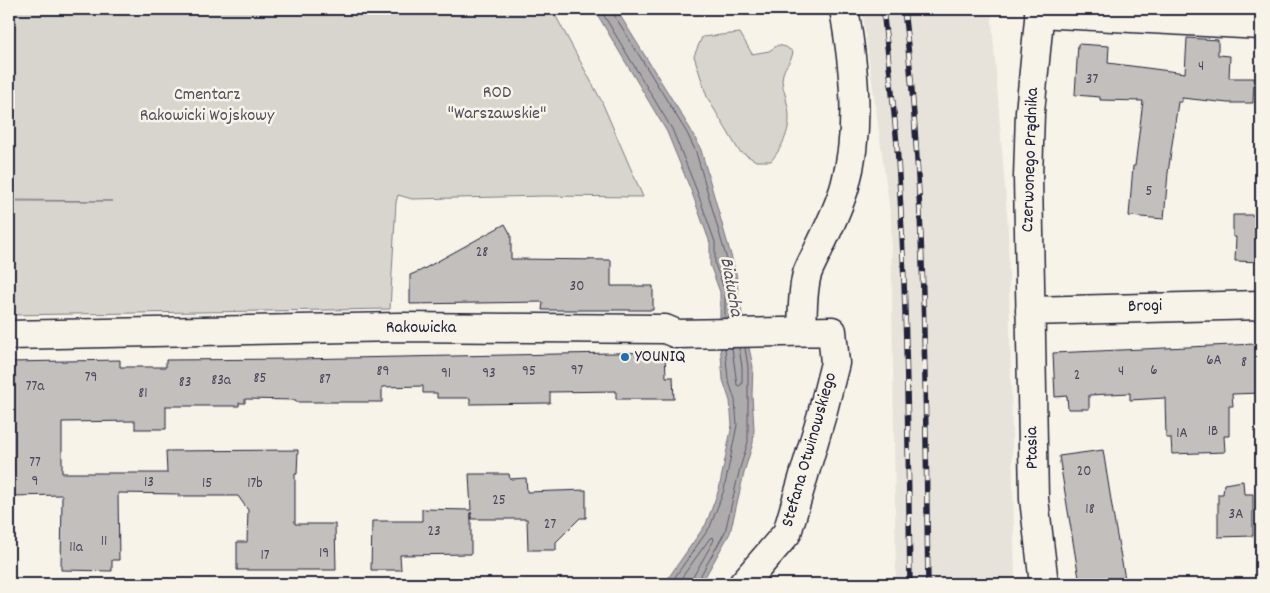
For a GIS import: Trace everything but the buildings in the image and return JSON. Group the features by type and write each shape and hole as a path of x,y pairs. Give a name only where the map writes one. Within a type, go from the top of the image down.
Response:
{"street":[{"path":"794,331 803,306 807,275 832,220 844,187 851,159 855,83 844,9"},
{"path":"1040,11 1261,25"},
{"name":"Czerwonego Prądnika","path":"1030,311 1029,136 1040,11"},
{"name":"Brogi","path":"1030,311 1261,305"},
{"name":"Ptasia","path":"1030,311 1034,499 1044,584"},
{"name":"Rakowicka","path":"9,335 408,327 665,329 677,334 832,331"},
{"name":"Stefana Otwinowskiego","path":"743,584 787,533 835,363 832,331"}],"shaded area":[{"path":"862,9 991,9 1008,227 1015,584 896,584 891,219"}],"green space":[{"path":"9,9 552,9 601,100 643,197 544,196 412,199 398,195 396,202 390,309 9,315 9,201 112,201 9,200"},
{"path":"740,33 752,54 769,51 778,45 786,47 793,52 782,80 789,111 788,126 784,141 771,161 756,161 739,151 707,97 694,56 702,37"}],"water":[{"name":"Białucha","path":"594,9 616,9 691,130 701,150 736,273 739,299 753,367 753,443 730,533 701,584 664,584 706,524 719,489 732,425 730,401 723,380 720,343 720,292 710,265 710,243 667,132"}],"railway":[{"path":"883,9 897,145 903,255 910,584"},
{"path":"904,9 917,152 925,368 928,584"}],"place":[{"name":"YOUNIQ","path":"625,357"}],"park label":[{"name":"ROD \"Warszawskie\"","path":"497,104"},
{"name":"Cmentarz Rakowicki Wojskowy","path":"207,105"}]}
